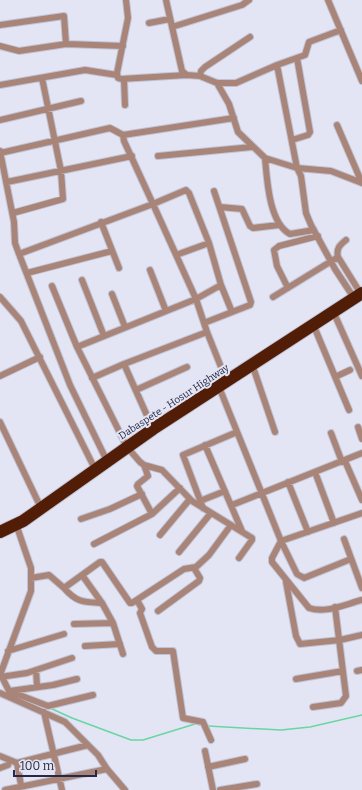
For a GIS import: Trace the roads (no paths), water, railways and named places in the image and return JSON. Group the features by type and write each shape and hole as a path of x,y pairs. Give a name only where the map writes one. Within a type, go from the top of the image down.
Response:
{"highway":[{"name":"Dabaspete - Hosur Highway","path":"0,532 41,508 153,429 223,385 252,364 359,295"}],"street":[{"path":"117,75 128,18 126,0"},
{"path":"166,0 182,71 187,75"},
{"path":"172,27 242,5 249,0"},
{"path":"328,0 362,81"},
{"path":"0,25 64,16 66,44"},
{"path":"149,23 170,19"},
{"path":"0,85 85,70 117,75 120,79 187,75 200,76 217,83 236,83 306,54 309,42 341,30"},
{"path":"200,76 201,71 205,67 250,37"},
{"path":"0,46 19,51 66,44 123,46"},
{"path":"292,140 308,135 310,132 297,58"},
{"path":"277,65 297,168 301,176 306,212 331,261 359,295"},
{"path":"13,213 64,199 61,171 42,78"},
{"path":"124,79 124,105"},
{"path":"217,83 229,104 238,132 265,158 297,168 331,171 362,183"},
{"path":"0,120 81,101"},
{"path":"107,461 70,385 19,254 14,230 13,213 0,152 110,128 123,135 234,118"},
{"path":"337,125 362,183"},
{"path":"123,135 196,299 237,432 281,541 297,574 301,578 304,578 350,559"},
{"path":"158,156 252,147"},
{"path":"7,182 132,156"},
{"path":"265,158 267,180 279,225 290,234 316,233"},
{"path":"19,254 101,222 154,204 186,190 209,243 221,285 232,312"},
{"path":"204,323 250,305 251,300 214,191"},
{"path":"220,207 242,210 250,226 253,228 279,225"},
{"path":"101,222 119,268"},
{"path":"288,288 277,266 274,250 279,246 316,233"},
{"path":"346,240 336,251 359,295"},
{"path":"176,255 209,243"},
{"path":"27,273 112,251"},
{"path":"273,297 338,257"},
{"path":"150,270 166,311"},
{"path":"82,280 104,336"},
{"path":"77,347 196,299 221,285"},
{"path":"52,286 77,347 127,447 144,465 148,476 138,484 152,514"},
{"path":"112,294 125,327"},
{"path":"0,297 21,321 95,469"},
{"path":"333,311 362,376"},
{"path":"313,324 348,410"},
{"path":"92,378 207,332"},
{"path":"0,376 40,357"},
{"path":"124,364 153,429"},
{"path":"252,364 275,432"},
{"path":"136,390 187,367"},
{"path":"335,377 350,370"},
{"path":"0,422 41,508"},
{"path":"358,427 362,439"},
{"path":"203,508 183,455 237,432"},
{"path":"331,433 362,500"},
{"path":"205,445 242,531"},
{"path":"232,505 261,492 362,454"},
{"path":"144,465 162,470 190,499 250,536 252,540 239,558"},
{"path":"315,472 334,523"},
{"path":"288,482 308,532"},
{"path":"94,544 152,514 180,488"},
{"path":"200,501 225,491"},
{"path":"81,518 110,509 142,494"},
{"path":"160,535 190,499"},
{"path":"179,552 211,513"},
{"path":"362,513 281,541 272,558 272,562 309,608 315,610 335,607 362,600"},
{"path":"16,524 31,568 31,590 8,651 1,676 9,692 48,706 94,695"},
{"path":"64,588 102,562 130,603 184,569 194,568 209,554 231,525"},
{"path":"344,539 350,559 362,588"},
{"path":"158,611 199,581 200,578 194,568"},
{"path":"31,578 50,575 72,598 79,601 102,603"},
{"path":"82,575 102,603 113,623 123,654"},
{"path":"286,580 297,641 300,644 340,640 362,635"},
{"path":"137,600 142,610 140,613 152,647 156,651 173,651 183,718 203,722 211,740"},
{"path":"313,708 344,701 346,696 335,607"},
{"path":"74,624 113,623"},
{"path":"8,651 64,634"},
{"path":"85,646 120,644"},
{"path":"1,676 36,670 72,658"},
{"path":"36,670 37,686"},
{"path":"296,679 343,671"},
{"path":"9,692 37,686 53,686 77,679"},
{"path":"0,693 65,722 98,755 107,770 123,790"},
{"path":"44,712 62,790"},
{"path":"0,756 17,763 88,745"},
{"path":"205,751 213,790"},
{"path":"208,767 245,759"},
{"path":"17,763 21,786"},
{"path":"0,766 8,765"},
{"path":"5,790 59,778 107,770"},
{"path":"220,790 257,784"}],"waterway":[{"path":"50,708 72,718 131,740 143,740 195,724 202,725"},
{"path":"208,726 281,730 310,727 362,715"}]}
